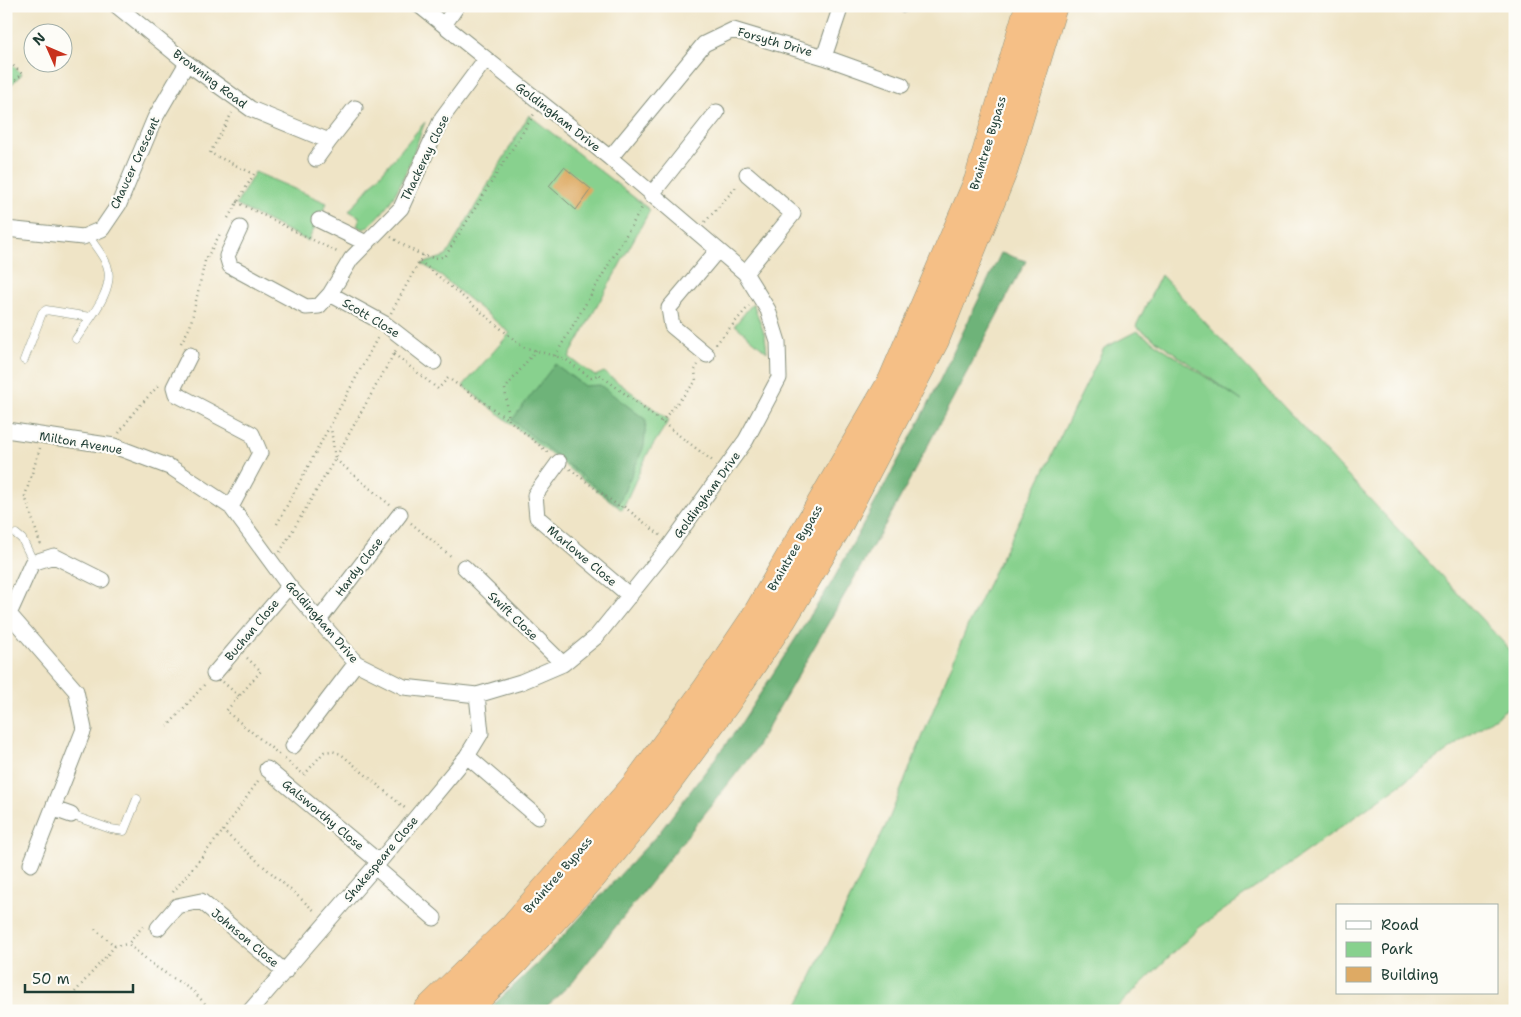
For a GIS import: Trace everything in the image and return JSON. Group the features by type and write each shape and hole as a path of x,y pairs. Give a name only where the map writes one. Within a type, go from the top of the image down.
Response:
{"highway":[{"name":"Braintree Bypass","path":"427,1011 513,926 635,786 706,690 754,619 892,381 978,181 1029,6"},
{"name":"Braintree Bypass","path":"465,1011 514,962 586,884 659,794 726,703 762,650 838,526 935,340 1004,169 1053,6"}],"street":[{"name":"Browning Road","path":"117,6 187,64 251,109 329,141"},
{"name":"Goldingham Drive","path":"230,507 289,586 356,663 404,687 477,695 521,682 563,664 596,637 630,596 725,471 746,440 779,378 778,342 768,310 745,273 610,158 485,60 420,6"},
{"path":"444,25 457,6"},
{"path":"824,57 841,6"},
{"name":"Forsyth Drive","path":"610,158 704,44 733,30 824,57 902,85"},
{"name":"Thackeray Close","path":"240,228 227,256 230,266 306,307 319,306 330,294 351,259 401,208 442,118 485,60"},
{"name":"Chaucer Crescent","path":"88,235 102,229 119,204 155,118 187,64"},
{"path":"316,159 355,108"},
{"path":"651,194 717,112"},
{"path":"745,273 793,214 747,174"},
{"path":"319,220 366,243"},
{"path":"6,229 83,237 88,235"},
{"path":"707,355 672,326 670,308 718,251"},
{"name":"Scott Close","path":"330,294 385,324 434,362"},
{"path":"184,352 174,387 176,394 252,434 260,453 230,507"},
{"name":"Milton Avenue","path":"6,430 114,446 172,468 230,507"},
{"name":"Marlowe Close","path":"559,462 536,494 537,517 630,596"},
{"name":"Hardy Close","path":"318,620 400,514"},
{"path":"31,864 84,729 76,691 8,614 32,563 54,556 80,575 102,580"},
{"name":"Swift Close","path":"464,567 563,664"},
{"name":"Buchan Close","path":"214,674 289,586"},
{"path":"293,746 356,663"},
{"name":"Shakespeare Close","path":"250,1011 328,922 466,756 481,733 477,695"},
{"path":"466,756 538,817"},
{"name":"Galsworthy Close","path":"267,768 377,864 434,918"},
{"path":"54,809 71,816"},
{"name":"Johnson Close","path":"158,928 177,906 201,900 285,972"}],"lane":[{"path":"76,340 107,288 109,277 107,265 88,235"},
{"path":"24,360 42,313 46,310 90,316"},
{"path":"16,534 40,561"},
{"path":"71,816 111,829 124,831 137,799"}],"path":[{"path":"6,59 22,74 7,88"},
{"path":"227,220 254,174 210,153 239,100"},
{"path":"378,230 423,255 441,258 446,255 540,104"},
{"path":"696,233 747,174"},
{"path":"556,356 651,194"},
{"path":"237,202 351,259"},
{"path":"184,352 205,261 222,228"},
{"path":"277,524 423,255"},
{"path":"420,261 523,347 565,359 591,378 599,374 725,471"},
{"path":"273,564 394,354 438,389 448,378 509,420"},
{"path":"114,446 116,438 134,412 158,388 162,380"},
{"path":"330,426 335,458 464,567"},
{"path":"40,561 25,496 44,436"},
{"path":"167,727 214,674 239,696"},
{"path":"278,753 223,832 328,922"},
{"path":"96,930 114,946"},
{"path":"75,992 114,946 128,944"}],"green space":[{"path":"6,59 22,74 6,90"},
{"path":"529,115 650,210 569,357 595,376 604,372 669,420 648,453 622,510 463,386 510,333 437,273 422,264 446,256"},
{"path":"425,122 409,165 395,195 376,220 364,229 357,226 360,217 349,211"},
{"path":"255,172 327,203 308,241 236,205"},
{"path":"1001,253 1026,261 893,511 754,751 572,982 542,1011 487,1011 536,965 659,833 738,728 832,582 924,413"},
{"path":"1161,275 1515,655 1515,703 1200,927 1113,1011 795,1011 889,819 967,627 1104,348 1137,331 1242,401 1136,326"},
{"path":"753,303 765,336 767,352 735,325"},
{"path":"555,364 584,386 600,385 646,420 644,446 618,505 512,420"}],"building":[{"path":"564,167 591,189 576,210 549,186"}]}
